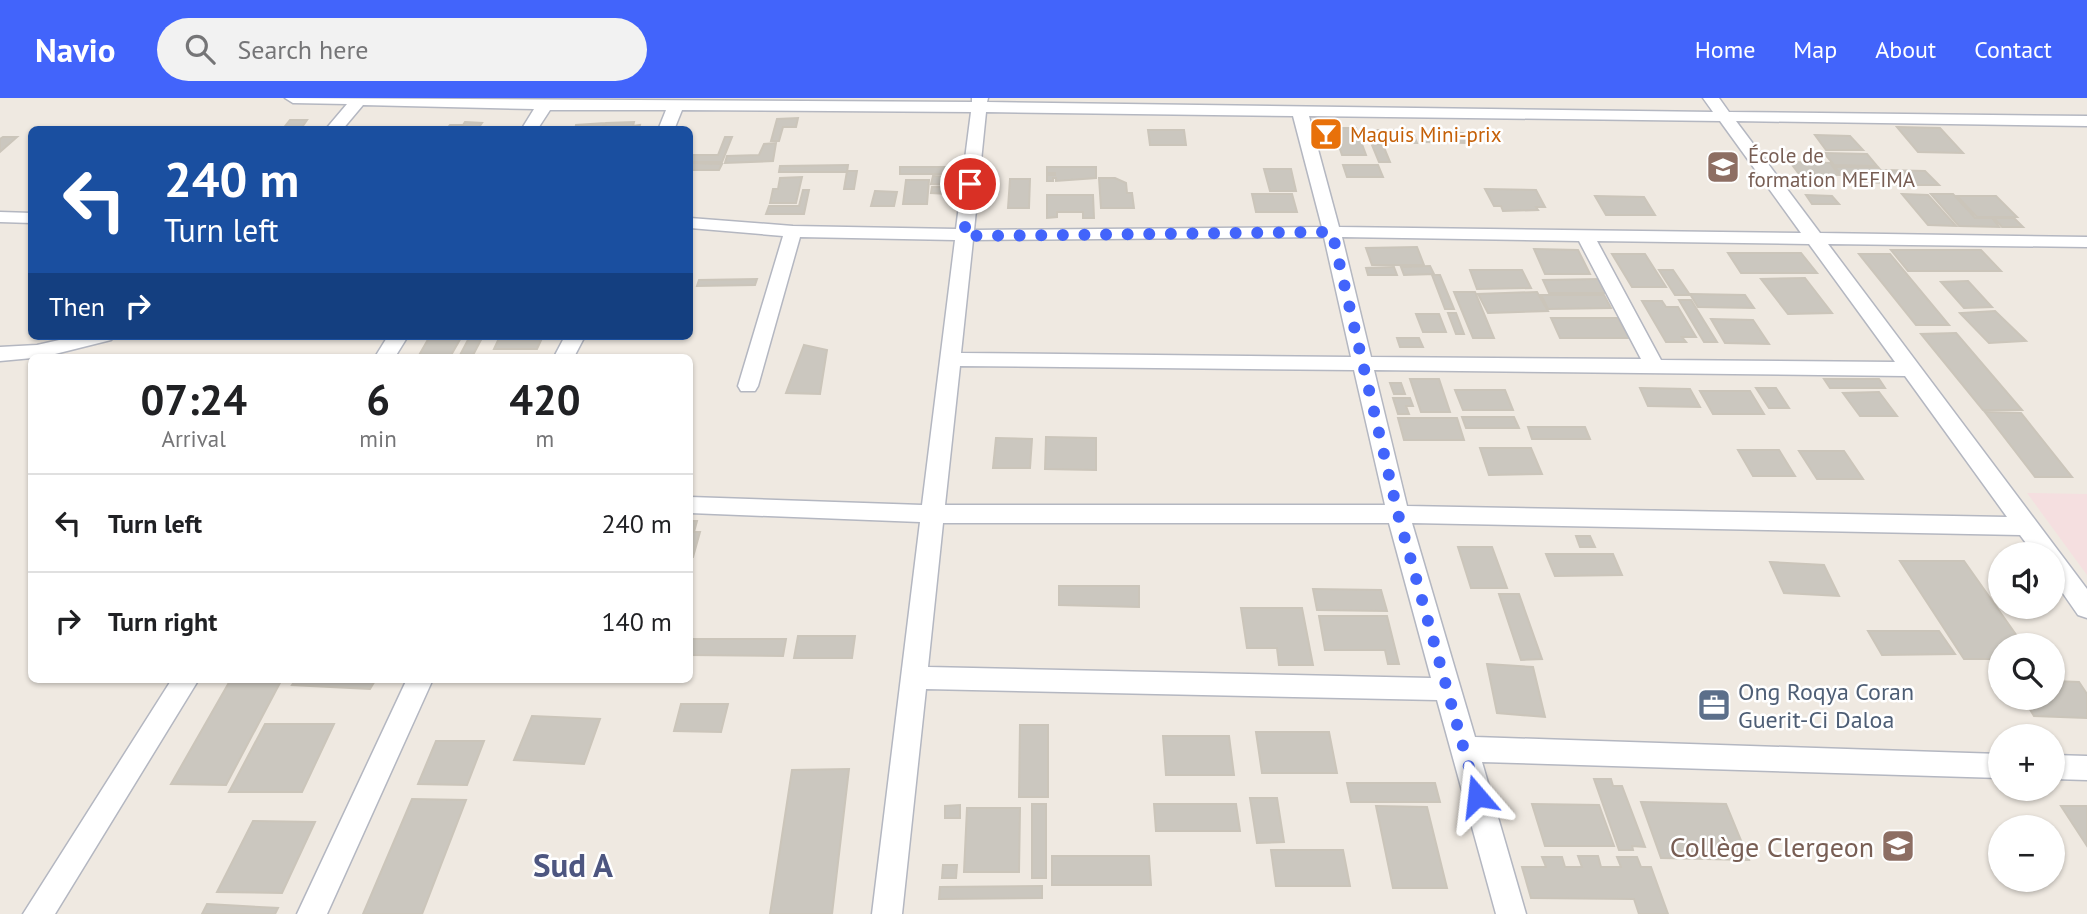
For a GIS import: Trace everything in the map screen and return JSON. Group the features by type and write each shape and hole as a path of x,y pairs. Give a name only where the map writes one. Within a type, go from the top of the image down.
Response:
{"street":[{"path":"293,98 676,106 1116,103 1300,112 2087,121"},
{"path":"1711,98 2039,542"},
{"path":"336,126 359,100"},
{"path":"532,126 547,102"},
{"path":"887,914 979,103"},
{"path":"668,126 676,106"},
{"path":"1300,112 1332,232 1398,514 1511,914"},
{"path":"0,217 28,218"},
{"path":"693,223 964,236 1332,232 2087,242"},
{"path":"748,386 793,230"},
{"path":"1586,237 1654,366"},
{"path":"0,354 37,352 87,340"},
{"path":"950,359 1911,369"},
{"path":"693,505 933,514 1398,514 2027,526"},
{"path":"2065,578 2087,608"},
{"path":"914,678 1446,689"},
{"path":"38,914 183,683"},
{"path":"312,914 418,683"},
{"path":"1463,750 1988,766"},
{"path":"2065,767 2087,768"}],"shaded area":[{"path":"2027,493 2087,494 2087,575"}],"building":[{"path":"798,118 796,127 783,127 779,141 771,141 777,119"},
{"path":"290,120 307,120 303,126 285,126"},
{"path":"465,122 482,123 480,126 449,126 463,125"},
{"path":"634,122 633,126 605,126 606,123"},
{"path":"604,123 603,126 576,125"},
{"path":"1897,127 1940,128 1963,153 1918,152"},
{"path":"1333,128 1356,128 1366,155 1342,155"},
{"path":"1148,130 1184,130 1186,145 1150,145"},
{"path":"1378,130 1412,130 1417,143 1383,143"},
{"path":"1423,132 1463,133 1466,143 1426,142"},
{"path":"1815,135 1850,136 1863,150 1826,150"},
{"path":"17,137 0,152 0,139"},
{"path":"725,137 732,137 722,162 693,162 693,155 718,155"},
{"path":"776,143 773,161 725,163 727,156 759,155 764,144"},
{"path":"1372,145 1383,145 1390,162 1379,162"},
{"path":"1824,153 1867,154 1877,166 1834,165"},
{"path":"1790,162 1830,163 1839,175 1799,174"},
{"path":"693,163 722,164 719,170 693,170"},
{"path":"848,165 847,172 779,172 780,166"},
{"path":"1343,165 1378,165 1383,177 1347,177"},
{"path":"900,167 958,167 958,174 900,174"},
{"path":"1047,167 1096,167 1096,178 1056,181 1056,178 1053,178 1053,181 1047,181 1047,175 1055,173 1047,173"},
{"path":"1835,167 1878,167 1891,183 1847,182"},
{"path":"1264,169 1291,169 1296,191 1270,191"},
{"path":"1883,170 1925,171 1939,185 1896,185"},
{"path":"847,171 857,171 854,189 844,189"},
{"path":"933,176 953,177 951,185 931,184"},
{"path":"802,177 796,203 770,203 773,189 778,189 780,178"},
{"path":"1099,178 1115,178 1126,183 1127,193 1132,193 1134,208 1101,208"},
{"path":"1010,179 1030,179 1029,208 1008,208"},
{"path":"906,180 929,180 927,204 903,204"},
{"path":"932,187 951,187 949,194 931,193"},
{"path":"1485,189 1536,190 1545,207 1536,207 1538,210 1503,211 1501,206 1494,206"},
{"path":"803,190 809,190 804,214 766,214 769,206 799,206"},
{"path":"875,191 897,192 894,206 871,206"},
{"path":"1252,194 1292,194 1297,212 1256,212"},
{"path":"1902,194 1928,195 1956,226 1928,225"},
{"path":"1931,194 1953,194 1975,218 1992,218 1999,227 1959,226"},
{"path":"1047,195 1093,195 1094,218 1083,218 1083,212 1057,212 1057,217 1047,218"},
{"path":"1806,195 1832,196 1839,204 1812,204"},
{"path":"1595,196 1644,197 1655,215 1606,215"},
{"path":"1957,196 1996,196 2017,217 1977,217"},
{"path":"1994,218 2014,218 2023,227 2002,227"},
{"path":"1417,247 1424,265 1372,265 1366,248"},
{"path":"1534,249 1578,250 1590,274 1545,274"},
{"path":"1891,250 1981,250 2001,271 1908,271"},
{"path":"1728,253 1801,253 1817,273 1741,273"},
{"path":"1612,254 1645,254 1666,287 1632,287"},
{"path":"1859,254 1890,254 1949,325 1916,325"},
{"path":"1430,266 1434,274 1404,275 1401,267"},
{"path":"1394,267 1397,275 1368,275 1366,268"},
{"path":"1470,270 1522,270 1531,288 1477,289"},
{"path":"1659,270 1673,270 1690,295 1675,295"},
{"path":"1432,275 1440,275 1454,309 1445,309"},
{"path":"1805,278 1832,313 1788,314 1761,279"},
{"path":"757,279 755,285 697,286 699,280"},
{"path":"1601,279 1608,293 1549,293 1543,280"},
{"path":"1968,281 1992,307 1964,308 1941,282"},
{"path":"1454,292 1475,292 1494,338 1473,338"},
{"path":"1537,292 1548,311 1488,313 1478,294"},
{"path":"1690,294 1745,295 1754,308 1698,307"},
{"path":"1541,295 1604,295 1611,308 1548,309"},
{"path":"1679,300 1691,300 1717,342 1704,342"},
{"path":"1642,301 1662,301 1666,307 1678,307 1696,337 1682,337 1686,342 1666,342"},
{"path":"1995,311 2026,341 1989,343 1960,313"},
{"path":"1448,313 1456,313 1464,334 1456,334"},
{"path":"1416,314 1439,314 1446,332 1423,332"},
{"path":"1551,318 1618,318 1629,338 1560,338"},
{"path":"1711,319 1753,320 1769,344 1725,343"},
{"path":"1956,333 2022,410 1983,410 1921,334"},
{"path":"1397,338 1419,338 1423,347 1400,347"},
{"path":"428,340 460,340 452,354 420,354"},
{"path":"468,340 481,340 474,354 461,354"},
{"path":"498,340 541,340 537,349 494,349"},
{"path":"804,345 827,350 820,394 786,393"},
{"path":"1410,379 1439,379 1450,412 1421,412"},
{"path":"1824,379 1879,379 1885,388 1830,388"},
{"path":"1390,383 1401,383 1405,394 1394,394"},
{"path":"1640,388 1690,389 1700,407 1648,406"},
{"path":"1756,388 1776,388 1789,408 1769,408"},
{"path":"1455,390 1505,390 1513,410 1463,410"},
{"path":"1700,391 1750,391 1764,414 1713,414"},
{"path":"1879,392 1897,416 1860,416 1843,393"},
{"path":"1393,398 1410,398 1413,406 1406,406 1409,414 1398,414"},
{"path":"1985,412 2021,413 2072,477 2035,477"},
{"path":"1462,417 1514,417 1519,428 1466,428"},
{"path":"1398,418 1457,418 1464,440 1404,440"},
{"path":"1528,427 1585,427 1590,439 1532,439"},
{"path":"1046,437 1096,438 1096,470 1045,469"},
{"path":"996,438 1032,439 1030,468 993,468"},
{"path":"1480,448 1531,448 1542,474 1489,475"},
{"path":"1738,450 1779,450 1795,476 1753,476"},
{"path":"1799,451 1844,451 1863,479 1817,479"},
{"path":"693,521 697,521 694,532 700,532 693,557"},
{"path":"1576,536 1590,536 1595,547 1580,547"},
{"path":"1458,547 1492,547 1507,588 1471,588"},
{"path":"1546,554 1613,554 1622,575 1555,576"},
{"path":"1900,561 1964,561 1988,595 1988,619 2005,619 2015,633 1988,633 1988,659 1964,659"},
{"path":"1770,562 1824,565 1839,596 1784,593"},
{"path":"1059,586 1139,586 1139,607 1059,605"},
{"path":"1313,589 1381,590 1387,611 1317,610"},
{"path":"1499,594 1519,594 1542,659 1521,660"},
{"path":"1241,608 1302,608 1313,665 1279,665 1277,648 1247,648"},
{"path":"1319,616 1387,616 1399,664 1388,664 1385,650 1325,650"},
{"path":"1868,631 1939,631 1955,654 1882,655"},
{"path":"798,636 855,636 852,658 794,658"},
{"path":"693,639 786,639 783,656 693,655"},
{"path":"1487,664 1533,667 1545,717 1497,713"},
{"path":"2065,681 2079,682 2087,694 2087,718 2034,716 2030,710 2065,710"},
{"path":"229,683 280,683 226,785 171,784"},
{"path":"293,683 374,683 370,689 292,685"},
{"path":"681,704 728,704 721,732 674,731"},
{"path":"532,716 600,719 584,764 514,760"},
{"path":"265,724 334,724 302,792 229,792"},
{"path":"1020,725 1048,725 1048,797 1019,797"},
{"path":"1256,732 1329,732 1337,773 1262,773"},
{"path":"1163,736 1229,736 1234,775 1166,775"},
{"path":"436,741 484,741 467,785 418,784"},
{"path":"849,769 832,914 770,914 792,770"},
{"path":"1594,779 1611,779 1613,786 1622,786 1645,847 1632,846 1633,850 1619,850"},
{"path":"1347,783 1435,783 1440,802 1351,802"},
{"path":"1250,798 1277,798 1284,842 1257,843"},
{"path":"412,799 466,800 422,914 363,914"},
{"path":"1641,802 1726,804 1749,860 1661,858"},
{"path":"1032,804 1046,804 1046,878 1032,878"},
{"path":"1154,804 1236,804 1240,831 1156,831"},
{"path":"1532,804 1599,805 1614,846 1545,846"},
{"path":"960,805 960,818 945,818 945,806"},
{"path":"1376,806 1427,807 1447,888 1393,888"},
{"path":"2061,806 2087,806 2087,846"},
{"path":"967,808 1020,808 1019,872 964,872"},
{"path":"253,821 315,822 282,893 217,892"},
{"path":"1271,850 1343,850 1350,886 1276,886"},
{"path":"1052,856 1149,856 1151,885 1052,885"},
{"path":"1578,856 1598,856 1601,867 1621,867 1617,857 1637,857 1641,867 1651,867 1668,914 1639,914 1634,899 1531,898 1522,867 1546,867 1542,857 1562,857 1565,867 1582,867"},
{"path":"943,865 957,865 956,878 942,878"},
{"path":"1042,886 1042,898 939,899 940,887"},
{"path":"207,904 278,908 275,914 202,914"}],"place":[{"name":"Maquis Mini-prix","path":"1326,134"},
{"name":"École de formation MEFIMA","path":"1723,167"},
{"name":"Ong Roqya Coran Guerit-Ci Daloa","path":"1714,705"},
{"name":"Collège Clergeon","path":"1898,846"}],"district":[{"name":"Sud A","path":"573,864"}],"route":[{"path":"970,184 964,236 1332,232 1398,514 1477,796"}]}
